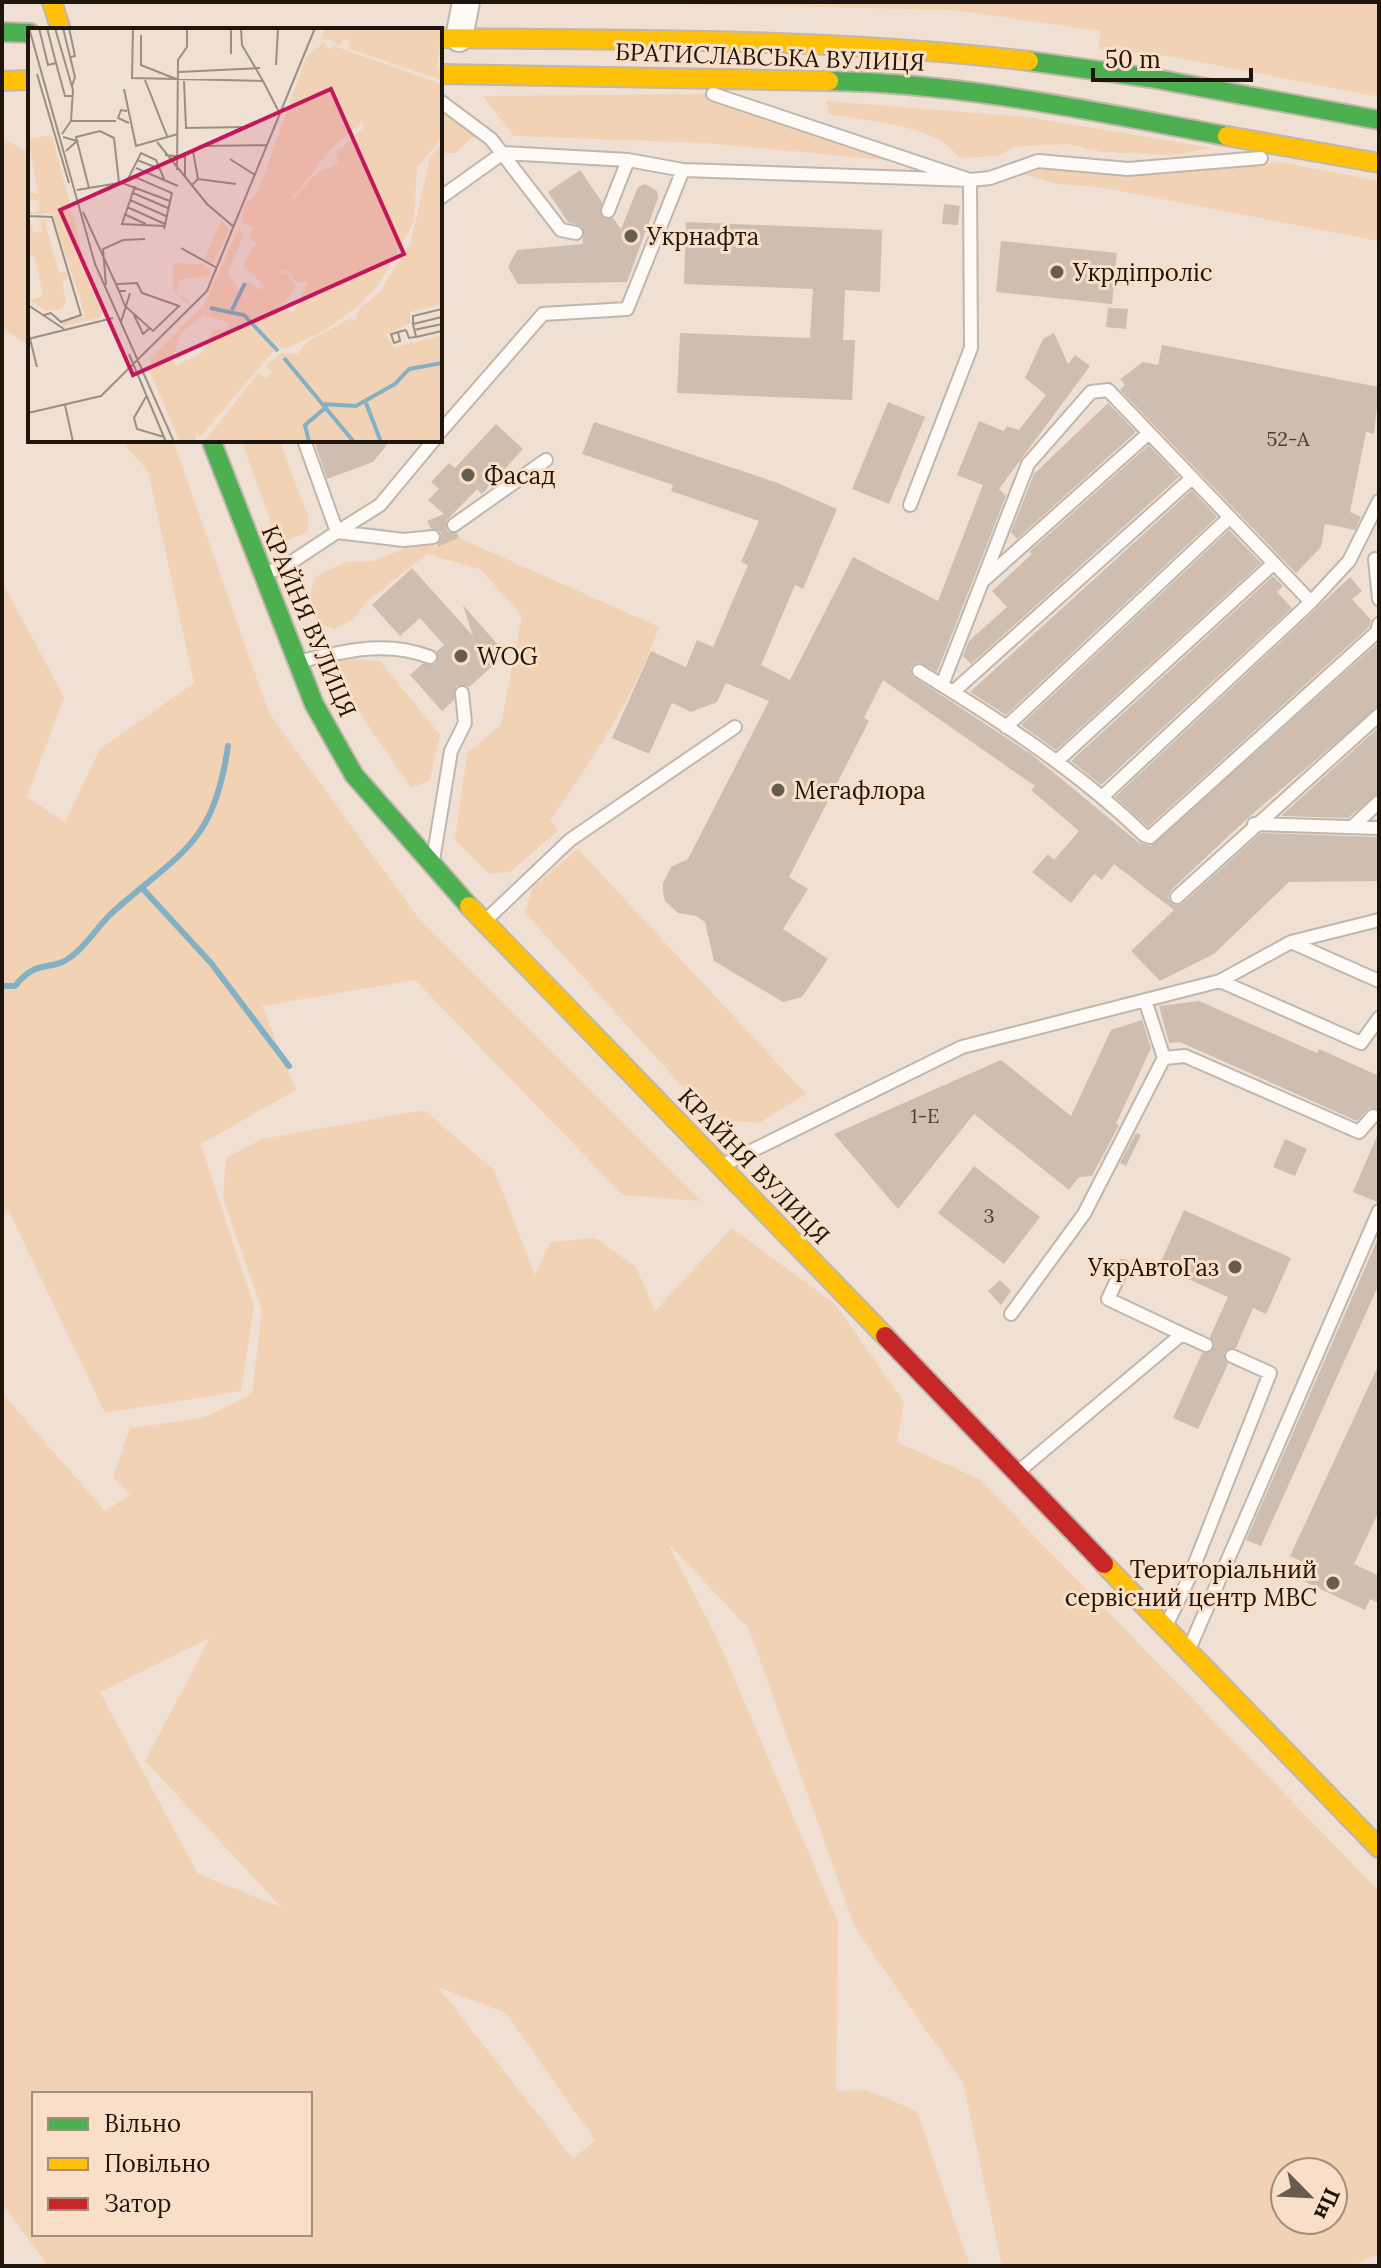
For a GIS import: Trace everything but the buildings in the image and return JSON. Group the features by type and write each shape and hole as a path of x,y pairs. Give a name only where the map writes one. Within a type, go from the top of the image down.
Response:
{"main road":[{"path":"52,2 60,28"},
{"path":"2,32 28,33"},
{"name":"БРАТИСЛАВСЬКА ВУЛИЦЯ","path":"450,38 617,38 930,52 1074,66 1379,120"},
{"name":"БРАТИСЛАВСЬКА ВУЛИЦЯ","path":"442,74 657,75 893,82 1068,107 1379,163"},
{"path":"2,81 28,80"},
{"name":"КРАЙНЯ ВУЛИЦЯ","path":"212,442 295,662 354,775 431,867 1188,1650 1374,1833"}],"street":[{"path":"450,38 466,2"}],"lane":[{"path":"657,75 970,180"},
{"path":"442,102 491,139 561,230 576,233"},
{"path":"442,196 503,153 628,160 683,170 970,180 990,178 1038,161 1128,169 1324,153"},
{"path":"608,211 628,160"},
{"path":"442,430 543,314 627,309 683,170"},
{"path":"910,505 971,348 970,180"},
{"path":"948,689 982,582 1028,464 1091,392 1108,390 1311,602"},
{"path":"982,582 1149,433"},
{"path":"305,442 337,532"},
{"path":"261,574 284,567 380,505 432,442"},
{"path":"454,525 546,460"},
{"path":"948,689 1192,478"},
{"path":"1103,796 1311,602 1349,561 1379,501"},
{"path":"1006,727 1230,517"},
{"path":"337,532 404,540 433,537"},
{"path":"1349,561 1377,560 1379,599"},
{"path":"1057,761 1274,563"},
{"path":"919,671 1057,761 1150,837 1377,632 1379,624"},
{"path":"295,662 368,646 405,648 430,657"},
{"path":"431,867 451,751 465,723 462,693"},
{"path":"1177,897 1254,824 1379,715"},
{"path":"485,922 504,899 570,840 735,727"},
{"path":"1352,827 1379,802"},
{"path":"1254,824 1379,828"},
{"path":"721,1166 962,1047 1220,981 1291,942 1379,920"},
{"path":"1291,942 1379,981"},
{"path":"1220,981 1361,1043 1379,1018"},
{"path":"1011,1314 1084,1214 1164,1058 1145,1000"},
{"path":"1164,1058 1185,1056 1359,1132 1373,1116"},
{"path":"1188,1650 1379,1211"},
{"path":"1123,1267 1108,1299 1206,1345"},
{"path":"1017,1473 1182,1334"},
{"path":"1166,1627 1190,1576 1270,1373 1232,1356"}],"shaded area":[{"path":"590,2 1379,2 1379,97 1174,57 1099,49 1100,31 954,10"},
{"path":"703,94 896,161 706,143 514,136 483,96"},
{"path":"826,101 1027,117 1213,148 1173,155 1102,152 1068,144 1013,147 998,156 959,158 936,138 919,131 829,114"},
{"path":"442,109 483,137 471,138 456,153 442,153"},
{"path":"2,139 28,151 28,345 2,328"},
{"path":"1280,162 1379,181 1379,241 1099,187 1057,184 1019,173 1045,166 1143,172"},
{"path":"122,442 174,442 269,713 417,916 702,1201 623,1195 415,980 262,1006 296,1090 201,1144 254,1307 241,1391 105,1413 8,1209 2,1217 2,582 64,697 27,797 65,822 100,749 194,683 148,471"},
{"path":"242,442 280,442 308,516 308,532 279,544"},
{"path":"459,538 659,627 625,702 550,821 559,830 510,872 489,874 455,840 467,753 501,725 522,616 480,569 427,554 367,601 354,619 334,629 318,623 308,603 315,577 346,562 373,561 422,542 437,547"},
{"path":"341,659 380,661 440,735 429,781 411,788 331,671"},
{"path":"578,849 806,1094 759,1123 712,1119 525,913 533,887"},
{"path":"424,1110 494,1170 535,1275 550,1242 596,1238 636,1267 655,1311 732,1228 835,1304 904,1402 897,1442 979,1479 1379,1891 1379,2254 1352,2266 1002,2266 963,2083 855,1928 749,1629 667,1542 719,1642 838,1922 836,2091 866,2090 917,2111 970,2266 48,2266 2,2203 2,1393 105,1511 130,1495 113,1477 130,1428 203,1418 252,1394 262,1310 223,1198 226,1158 262,1139","holes":["210,1638 145,1761 282,1908 198,1874 100,1692","438,1987 506,2013 595,2140 573,2159"]}],"waterway":[{"path":"2,986 15,986 31,971 72,956 109,916 191,843 214,805 228,746"},
{"path":"143,889 211,963 289,1066"}],"traffic: fast":[{"path":"2,32 28,33"},
{"path":"1029,61 1151,78 1379,120"},
{"path":"829,81 979,93 1227,136"},
{"path":"212,442 314,704 354,775 469,906"}],"traffic: slow":[{"path":"52,2 60,28"},
{"path":"442,38 809,44 1029,61"},
{"path":"442,74 829,81"},
{"path":"2,81 28,80"},
{"path":"1227,136 1379,163"},
{"path":"469,906 885,1336"},
{"path":"1104,1564 1379,1848"}],"traffic: jam":[{"path":"885,1336 1104,1564"}],"place":[{"name":"Укрнафта","path":"631,236"},
{"name":"Укрдіпроліс","path":"1057,272"},
{"name":"Фасад","path":"468,475"},
{"name":"WOG","path":"461,656"},
{"name":"Мегафлора","path":"778,790"},
{"name":"УкрАвтоГаз","path":"1235,1267"},
{"name":"Територіальний сервісний центр МВС","path":"1333,1583"}]}
